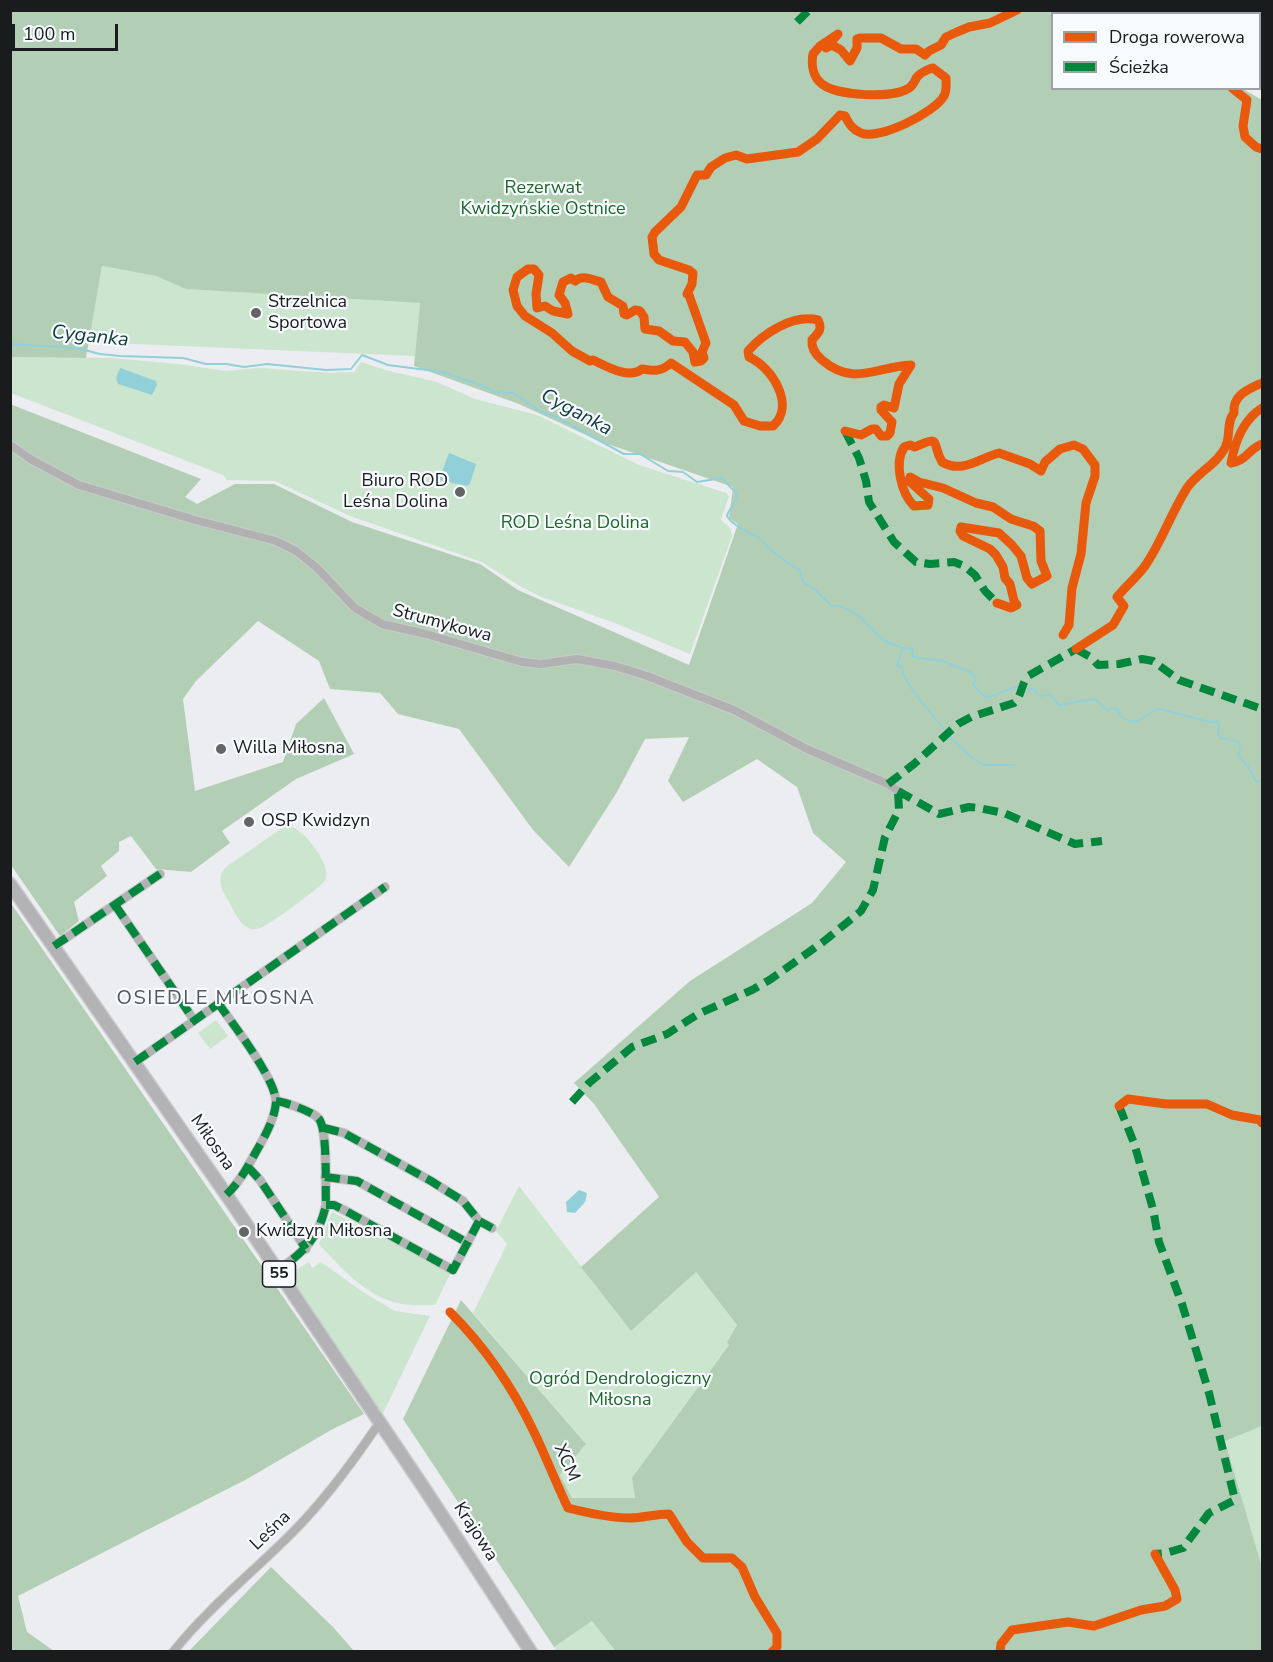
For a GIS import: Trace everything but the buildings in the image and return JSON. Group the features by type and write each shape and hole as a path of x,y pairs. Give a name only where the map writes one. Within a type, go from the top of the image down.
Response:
{"main road":[{"name":"Miłosna","path":"10,884 135,1062 383,1429"},
{"name":"Krajowa","path":"383,1429 531,1652"}],"street":[{"name":"Strumykowa","path":"10,445 32,460 79,485 195,520 276,541 296,551 316,567 355,608 382,624 426,634 522,662 541,663 577,659 647,675 734,710 807,749 888,784 898,791"},
{"path":"54,946 160,874"},
{"path":"135,1062 385,887"},
{"path":"115,905 194,1020"},
{"path":"218,1003 260,1065 274,1091 276,1101 268,1130 248,1167 235,1187 226,1195"},
{"path":"276,1101 286,1102 318,1116 324,1128 326,1204 324,1214 306,1249 277,1271"},
{"path":"324,1128 344,1133 431,1181 463,1201 479,1221 492,1228"},
{"path":"248,1167 260,1180 306,1249"},
{"path":"325,1178 357,1181 468,1243"},
{"path":"326,1204 345,1210 453,1270 479,1221"},
{"name":"Leśna","path":"173,1652 191,1629 292,1533 344,1474 375,1429 383,1429"}],"green space":[{"name":"Rezerwat Kwidzyńskie Ostnice","path":"11,11 1140,11 1051,12 1051,90 1245,90 1262,100 1262,1426 1225,1441 1262,1567 1262,1651 616,1652 592,1621 554,1647 403,1419 461,1300 586,1444 560,1475 572,1498 635,1498 632,1478 729,1345 727,1342 737,1325 696,1272 631,1331 581,1267 659,1197 594,1104 574,1083 690,981 812,903 846,862 813,833 797,787 757,759 683,802 668,781 689,737 645,739 617,792 569,867 533,830 459,729 398,714 380,693 330,689 319,661 258,621 196,681 183,699 195,791 283,762 296,724 324,698 354,754 296,779 222,831 230,843 191,872 156,869 131,836 119,842 119,851 101,866 107,876 74,902 79,921 60,936 11,865 10,404 201,479 185,497 197,504 235,484 274,484 352,522 480,564 518,590 689,665 738,524 729,518 733,487 599,441 519,404 414,366 420,303 186,289 156,276 102,266 86,358 11,357"},
{"name":"Strzelnica Sportowa","path":"102,266 156,276 187,289 420,303 415,356 88,342"},
{"name":"ROD Leśna Dolina","path":"11,357 111,358 226,371 259,368 331,373 354,372 361,362 437,382 475,399 537,415 639,465 726,493 729,496 721,520 730,528 732,536 690,654 615,623 539,596 482,562 350,516 275,481 227,480 223,475 11,393"},
{"path":"289,826 302,833 315,848 324,865 326,879 306,897 273,920 260,928 251,929 240,921 222,888 221,876 226,867 282,828"},
{"path":"10,902 364,1414 331,1430 247,1479 18,1596 27,1632 54,1651 11,1651"},
{"path":"216,1020 228,1036 210,1049 198,1033"},
{"name":"Ogród Dendrologiczny Miłosna","path":"519,1186 631,1331 696,1272 737,1325 727,1342 730,1344 700,1385 635,1498 572,1498 560,1475 586,1444 473,1313 507,1244 496,1231"},
{"path":"332,1212 451,1272 435,1305 408,1305 393,1302 382,1298 352,1278 319,1244"},
{"path":"309,1262 312,1268 321,1262 363,1292 395,1311 430,1316 383,1413 365,1392 288,1275"},
{"path":"1262,1426 1262,1567 1225,1440"},
{"path":"271,1567 333,1627 354,1651 189,1651"},
{"path":"592,1621 615,1651 557,1651 554,1647"}],"water":[{"path":"120,368 156,381 157,385 152,395 118,384 116,378"},
{"path":"449,453 476,464 470,484 467,486 439,480"},
{"path":"579,1190 587,1193 585,1202 575,1213 567,1212 566,1202"}],"waterway":[{"name":"Cyganka","path":"10,344 77,348 120,356 183,358 206,364 244,367 267,364 326,370 351,369 362,355 388,365 442,372 495,392 513,393 540,411 556,417 624,454 640,454 668,471 683,472 697,482 722,478 736,493 736,500 727,516 729,519 760,538 778,556 800,570 805,584 812,587 832,606 843,607 859,616 883,640 902,648 912,649 913,657 943,661 972,673 976,678 973,685 985,697 1018,687"},
{"path":"902,649 897,666 902,667 907,682 944,729"},
{"name":"Cyganka","path":"1023,688 1034,689 1040,696 1050,694 1059,705 1095,699 1107,710 1115,708 1120,716 1127,720 1137,721 1160,709 1209,722 1217,721 1220,738 1238,741 1240,747 1238,754 1257,782 1262,781"},
{"path":"948,735 971,757 984,765 1014,765"}],"marked path":[{"path":"797,22 809,10"},
{"path":"845,431 859,458 869,502 894,542 916,562 930,564 954,562 964,566 975,575 985,591 997,603"},
{"path":"1076,649 1092,658 1098,665 1119,664 1142,659 1153,661 1179,680 1262,709"},
{"path":"888,784 958,724 971,717 1014,703 1028,676 1076,649"},
{"path":"898,791 939,814 969,807 979,808 1004,813 1075,844 1102,841"},
{"path":"572,1102 589,1083 632,1047 667,1034 698,1014 771,979 823,942 861,911 873,890 885,837 899,810 898,791"},
{"path":"54,946 160,874"},
{"path":"135,1062 385,887"},
{"path":"115,905 194,1020"},
{"path":"218,1003 261,1066 269,1080 276,1102 272,1121 263,1139 243,1174 226,1195"},
{"path":"276,1101 306,1110 316,1116 322,1125 325,1147 326,1205 319,1227 309,1243 277,1271"},
{"path":"1119,1106 1134,1143 1153,1209 1159,1242 1182,1304 1209,1393 1235,1500 1209,1513 1183,1548 1155,1554"},
{"path":"324,1128 344,1133 431,1181 463,1201 479,1221 492,1228"},
{"path":"248,1167 260,1180 306,1249"},
{"path":"325,1177 357,1181 468,1243"},
{"path":"326,1205 334,1205 344,1210 453,1270 479,1221"}],"cycle path":[{"path":"845,431 861,435 876,429 881,436 887,436 890,433 892,422 881,407 884,405 894,408 899,384 911,365 865,373 844,372 822,360 814,351 812,340 820,329 818,320 789,322 762,338 748,351 749,357 758,362 773,378 782,398 780,418 773,426 760,426 744,421 734,405 671,363 657,370 642,369 637,372 624,373 593,360 590,361 572,351 552,333 525,316 517,306 513,290 517,277 528,269 534,269 539,275 536,294 537,308 545,306 553,311 568,314 565,303 559,295 563,282 571,278 575,281 584,278 601,282 608,297 623,306 624,314 627,315 635,310 640,311 644,317 645,329 659,331 673,341 685,342 693,352 695,362 701,361 704,358 702,352 706,343 687,294 692,284 693,273 659,260 654,254 652,237 681,207 697,175 706,175 711,167 725,158 736,155 747,159 798,152 817,139 840,115 845,116 851,126 861,133 881,133 918,117 944,96 946,78 933,68 920,74 909,88 891,94 865,95 840,91 822,84 813,70 813,54 820,46 838,34 826,48 832,45 841,50 850,61 857,48 857,39 860,38 881,38 901,49 916,49 925,55 941,45 946,37 969,27 990,23 1017,10"},
{"path":"1234,90 1247,100 1243,126 1245,137 1256,147 1262,149"},
{"path":"1076,649 1113,625 1124,606 1117,597 1145,566 1187,488 1225,448 1230,421 1239,397 1262,383"},
{"path":"1262,408 1255,413 1241,432 1231,463 1240,460 1262,444"},
{"path":"997,603 1011,608 1017,605 1010,584 1005,578 1003,567 990,549 963,536 960,531 961,527 999,533 1021,556 1027,578 1032,584 1047,576 1041,561 1040,531 1033,526 1011,519 993,507 976,503 943,488 919,482 910,477 909,481 929,499 928,505 914,506 900,478 900,461 904,447 910,445 915,447 933,441 942,462 950,465 964,466 999,453 1030,464 1041,471 1045,462 1060,449 1074,445 1083,449 1095,465 1095,476 1086,503 1081,554 1072,588 1069,625 1063,635"},
{"path":"1119,1106 1128,1099 1166,1104 1207,1104 1232,1115 1260,1120 1262,1123"},
{"name":"XCM","path":"450,1312 486,1353 517,1399 568,1508 622,1518 669,1514 687,1542 703,1558 732,1558 742,1567 755,1597 777,1633 777,1647 772,1652"},
{"path":"1000,1652 1001,1644 1012,1630 1068,1622 1094,1626 1141,1610 1165,1606 1177,1599 1175,1590 1155,1554"}],"place":[{"name":"Strzelnica Sportowa","path":"256,313"},
{"name":"Biuro ROD Leśna Dolina","path":"460,492"},
{"name":"Willa Miłosna","path":"221,749"},
{"name":"OSP Kwidzyn","path":"249,822"},
{"name":"Kwidzyn Miłosna","path":"244,1232"}],"district":[{"name":"OSIEDLE MIŁOSNA","path":"216,999"}]}
